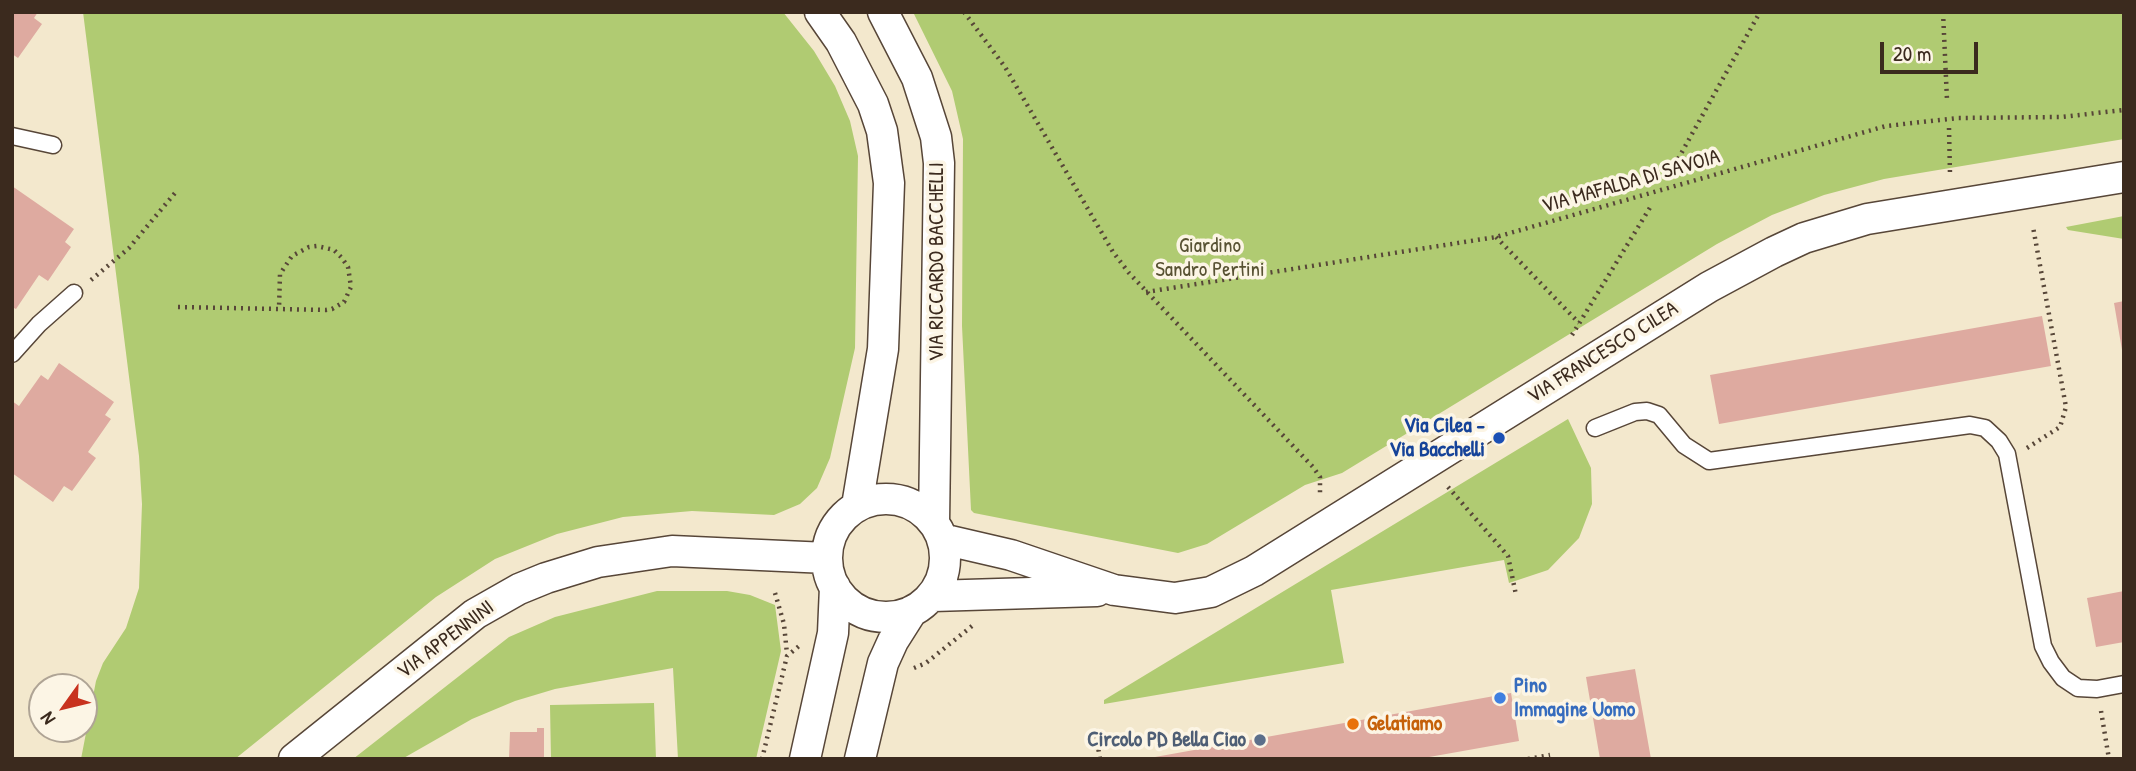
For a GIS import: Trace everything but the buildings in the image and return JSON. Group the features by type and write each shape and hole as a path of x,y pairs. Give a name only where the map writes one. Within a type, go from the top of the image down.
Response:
{"street":[{"path":"820,12 841,42 873,104 882,131 888,183 883,349 857,506"},
{"name":"VIA RICCARDO BACCHELLI","path":"883,12 917,78 936,137 939,163 938,531"},
{"name":"VIA FRANCESCO CILEA","path":"923,604 1114,590 1186,598 1231,583 1709,287 1804,238 1867,219 2124,177"},
{"path":"805,759 833,633 835,587 827,558 835,528 857,506 878,499 901,501 922,511 938,531 945,568 923,604 892,641 883,663 860,759"},
{"name":"VIA FRANCESCO CILEA","path":"938,531 1114,590"},
{"name":"VIA APPENNINI","path":"294,759 475,614 519,589 546,578 598,562 673,551 827,558"},
{"path":"835,587 849,604 868,615 890,617 923,604"}],"lane":[{"path":"12,136 53,145"},
{"path":"12,354 47,315 74,293"},
{"path":"1595,428 1635,412 1647,411 1659,415 1696,456 1709,461 1970,425 1985,428 1999,441 2007,454 2043,646 2063,678 2078,688 2096,689 2124,684"}],"path":[{"path":"964,12 1020,92 1113,251 1145,292 1314,467 1322,485 1318,497"},
{"path":"1668,177 1760,12"},
{"path":"1942,12 1947,100"},
{"name":"VIA MAFALDA DI SAVOIA","path":"1145,292 1496,237 1886,126 1958,118 2061,117 2124,110"},
{"path":"1949,128 1950,174"},
{"path":"74,293 129,248 175,193"},
{"path":"1574,342 1572,335 1651,206"},
{"path":"2007,454 2033,447 2048,438 2060,427 2066,416 2033,227"},
{"path":"1496,237 1579,323"},
{"path":"178,307 326,310 344,302 351,287 351,278 342,258 334,250 317,246 292,256 280,274 279,309"},
{"path":"1446,485 1508,556 1516,595"},
{"path":"762,759 787,656 784,624 775,593"},
{"path":"910,669 926,663 979,620"},
{"path":"787,656 798,646 806,646"},
{"path":"2096,689 2109,759"},
{"path":"1095,729 1100,759"},
{"path":"1528,759 1550,755"}],"green space":[{"path":"83,12 783,12 814,51 835,86 850,121 858,156 855,348 830,458 817,488 800,504 774,515 692,511 623,517 557,534 495,559 436,597 235,759 81,759 84,743 98,743 98,676 103,663 126,628 139,588 142,504 139,456"},
{"name":"Giardino Sandro Pertini","path":"913,12 2124,12 2124,139 1884,179 1824,195 1772,215 1717,244 1342,473 1305,485 1207,544 1178,553 974,513 971,510 962,326 963,139 952,91"},
{"path":"2124,216 2124,239 2068,230 2066,227"},
{"path":"1568,419 1591,468 1592,504 1579,538 1548,570 1509,583 1504,560 1331,590 1344,663 1104,704 1104,700"},
{"path":"657,591 727,591 750,595 775,605 781,651 756,759 678,759 673,668 555,689 515,701 472,719 402,759 353,759 509,637 555,617"},
{"path":"654,703 656,759 551,759 550,705"}],"place":[{"name":"Via Cilea - Via Bacchelli","path":"1499,438"},
{"name":"Pino Immagine Uomo","path":"1500,698"},
{"name":"Gelatiamo","path":"1353,724"},
{"name":"Circolo PD Bella Ciao","path":"1260,740"}]}
